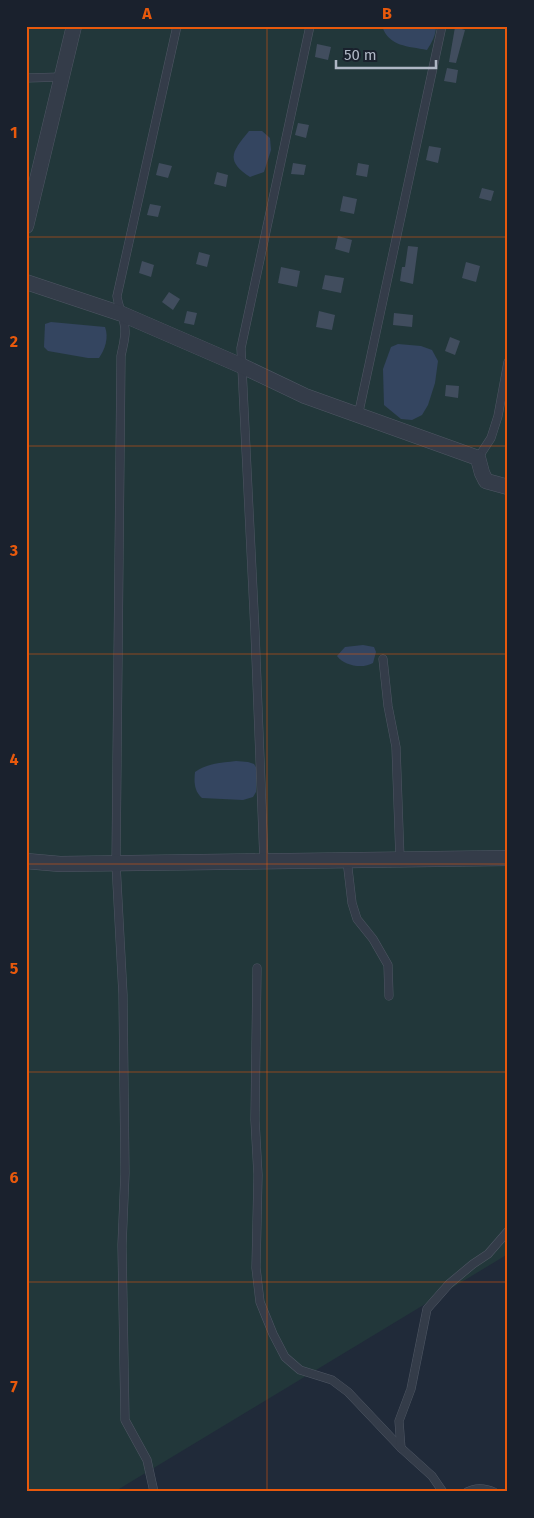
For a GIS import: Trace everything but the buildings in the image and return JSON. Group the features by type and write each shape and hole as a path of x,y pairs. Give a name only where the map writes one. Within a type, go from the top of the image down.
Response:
{"street":[{"path":"26,226 74,26"},
{"path":"26,282 122,314 242,366 305,396 478,458 486,481 508,487"},
{"path":"26,861 60,864 116,864 508,858"}],"lane":[{"path":"154,1492 147,1460 124,1420 122,1244 125,1173 123,995 116,864 121,356 125,324 117,296 178,26"},
{"path":"264,862 241,348 310,26"},
{"path":"358,416 442,26"},
{"path":"26,78 62,77"},
{"path":"478,458 490,438 498,416 508,362"},
{"path":"383,659 388,706 396,747 400,859"},
{"path":"347,860 352,903 357,919 373,939 388,965 389,996"},
{"path":"257,968 255,1120 258,1175 256,1268 260,1302 285,1358 300,1370 332,1380 348,1392 401,1448 432,1476 443,1492"},
{"path":"401,1448 399,1421 411,1389 427,1309 449,1284 488,1254 508,1231"},
{"path":"467,1492 472,1489 485,1488 494,1492"}],"green space":[{"path":"26,26 508,26 508,1254 114,1492 26,1492"}],"water":[{"path":"382,26 436,26 427,50 394,42 385,33"},
{"path":"249,131 262,131 270,138 271,150 264,172 250,177 242,171 234,160 235,150"},
{"path":"51,322 105,327 106,343 99,358 48,351 44,347 45,324"},
{"path":"398,344 421,346 432,350 438,361 435,383 428,405 422,415 412,420 401,419 384,405 383,369 391,347"},
{"path":"363,645 374,647 376,652 373,663 369,665 354,666 344,662 337,656 345,647"},
{"path":"236,761 254,764 257,769 256,792 253,797 243,800 202,798 195,786 195,772 210,765"}]}
